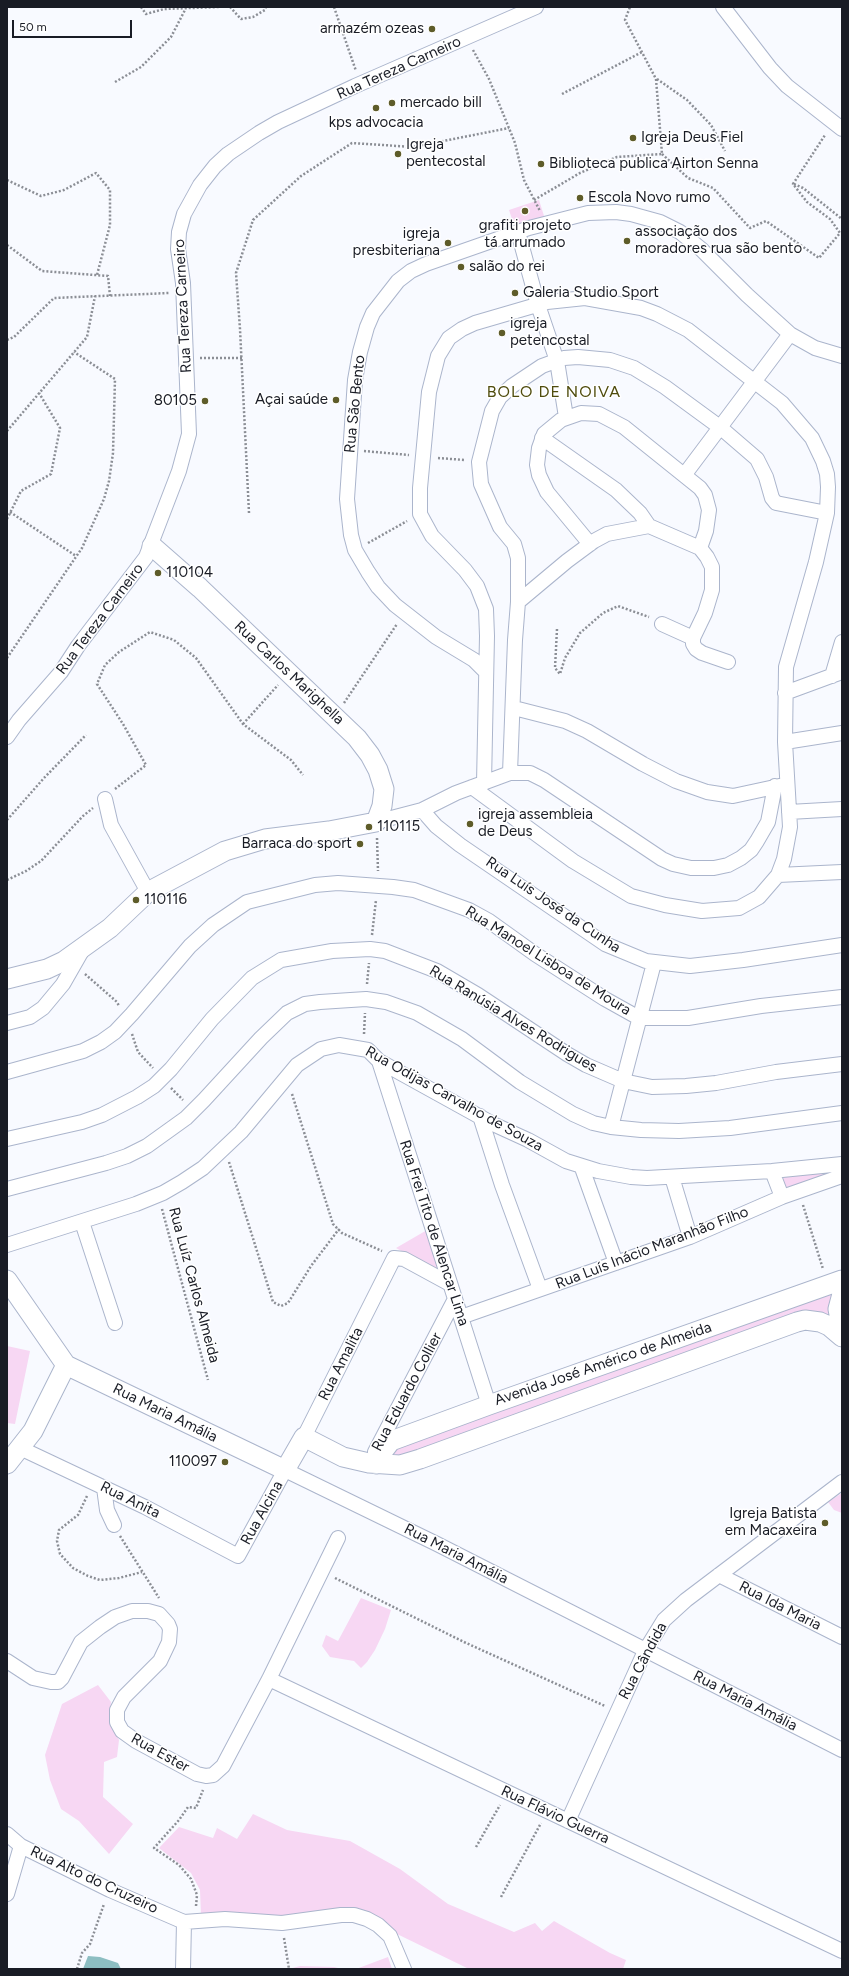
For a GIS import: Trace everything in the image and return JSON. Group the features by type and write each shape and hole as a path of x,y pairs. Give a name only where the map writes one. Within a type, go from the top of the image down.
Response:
{"street":[{"name":"Rua Tereza Carneiro","path":"7,737 19,720 61,672 78,646 134,574 152,546 188,442 189,428 186,359 178,249 182,220 200,185 215,166 242,144 259,133 361,84 536,7"},
{"path":"722,7 786,86 837,126"},
{"name":"Rua São Bento","path":"485,671 462,652 436,637 404,613 378,587 355,550 347,512 355,380 360,352 367,327 373,313 398,281 411,271 444,256 518,232 588,213 616,212 652,219 671,227 701,249 747,295 790,334 815,348 842,356"},
{"path":"518,232 538,305 557,361 566,417"},
{"path":"585,298 641,308 657,314 688,330 754,383 782,403 812,438 823,461 827,474 827,513 806,597 788,655 786,667 782,785 789,812 790,827 789,840 778,875 759,897 739,908 702,911 665,905 631,896 572,861 478,785 487,621 483,597 465,570 432,536 420,514 420,488 429,392 436,365 443,347 456,333 475,323 547,302 585,298"},
{"path":"685,474 790,334"},
{"path":"510,773 514,708 515,640 518,602 518,558 514,544 500,526 480,484 479,462 492,411 500,397 512,386 542,366 557,361 578,357 610,360 634,368 665,387 721,428 757,459 766,477 772,498 776,504 827,513"},
{"path":"590,544 552,499 542,481 537,465 542,438 550,428 566,417 574,414 590,413 606,417 630,431 685,474 700,488 708,503 708,520 700,548"},
{"path":"542,438 625,498 645,518 649,526"},
{"path":"518,602 567,561 590,544 607,534 649,526 700,548 712,567 713,580 709,602 693,638 696,649 728,662"},
{"name":"Rua Carlos Marighella","path":"152,546 200,588 336,715 358,738 378,770 384,795 382,806 376,822"},
{"path":"662,624 693,638"},
{"path":"785,694 837,674 842,642"},
{"path":"514,708 554,717 587,731 643,764 691,788 734,796 782,785"},
{"path":"784,742 842,733"},
{"path":"7,979 47,969 64,961 110,928 148,892 217,855 265,839 329,831 376,822 422,810 478,785 510,773 530,773 538,776 662,859 673,864 700,869 728,865 751,850 768,822 782,785"},
{"path":"105,799 111,825 148,892"},
{"path":"789,812 842,809"},
{"name":"Rua Luís José da Cunha","path":"422,810 436,826 460,845 605,944 617,950 654,963 690,966 842,945"},
{"path":"778,875 842,872"},
{"name":"Rua Manoel Lisboa de Moura","path":"7,1072 92,1047 115,1032 190,946 213,925 247,902 315,885 338,883 385,886 414,890 469,910 489,921 535,954 605,999 639,1018 688,1018 761,1006 842,997"},
{"path":"7,1023 36,1014 52,999 83,948"},
{"name":"Rua Ranúsia Alves Rodrigues","path":"7,1139 82,1122 102,1115 137,1097 154,1086 162,1078 230,999 261,971 281,960 308,954 370,949 394,954 450,978 586,1065 624,1081 652,1087 716,1083 776,1072 842,1064"},
{"path":"611,1127 654,963"},
{"path":"7,1189 106,1164 127,1156 162,1136 193,1111 274,1024 293,1009 320,1002 366,999 386,1002 423,1016 462,1040 520,1082 568,1111 593,1123 611,1127 641,1130 686,1131 730,1128 842,1113"},
{"name":"Rua Odijas Carvalho de Souza","path":"7,1245 82,1222 158,1195 203,1168 241,1132 287,1077 309,1057 321,1049 331,1046 347,1045 368,1050 379,1061 480,1116 582,1168 631,1177 672,1177 772,1171 842,1164"},
{"name":"Rua Frei Tito de Alencar Lima","path":"379,1061 489,1404"},
{"path":"480,1116 502,1185 540,1289"},
{"path":"582,1168 616,1263"},
{"path":"772,1171 782,1197"},
{"name":"Rua Luís Inácio Maranhão Filho","path":"461,1317 690,1237 782,1197 842,1176"},
{"path":"672,1177 690,1237"},
{"path":"82,1222 115,1323"},
{"path":"395,1257 408,1261 450,1284"},
{"name":"Rua Amalita","path":"285,1470 304,1437 395,1257"},
{"path":"7,1280 66,1366 33,1431 7,1464"},
{"name":"Avenida José Américo de Almeida","path":"373,1463 391,1441 489,1404 842,1280"},
{"path":"842,1294 838,1309 842,1330"},
{"name":"Rua Eduardo Collier","path":"373,1463 455,1299"},
{"name":"Avenida José Américo de Almeida","path":"304,1437 342,1457 373,1463 400,1464 420,1459 797,1322 805,1320 820,1322 829,1326 842,1337"},
{"name":"Rua Maria Amália","path":"66,1366 437,1544 842,1750"},
{"name":"Rua Anita","path":"20,1448 145,1507 238,1556"},
{"name":"Rua Alcina","path":"238,1556 285,1470"},
{"name":"Rua Cândida","path":"568,1821 616,1710 645,1651 664,1620 686,1600 842,1482"},
{"path":"99,1485 107,1510 114,1525"},
{"name":"Rua Ester","path":"7,1661 33,1678 58,1682 62,1678 81,1642 100,1627 115,1617 132,1611 148,1611 159,1614 165,1619 170,1629 168,1642 160,1661 130,1690 119,1705 116,1713 117,1722 122,1731 136,1741 197,1774 206,1776 217,1773 223,1766 268,1679 320,1571 338,1538"},
{"name":"Rua Ida Maria","path":"719,1575 842,1637"},
{"name":"Rua Flávio Guerra","path":"268,1679 842,1951"},
{"name":"Rua Alto do Cruzeiro","path":"7,1834 21,1846 110,1890 184,1922"},
{"path":"7,1894 21,1846"},
{"path":"183,1969 184,1922 225,1919 282,1923 341,1915 354,1915 368,1919 378,1925 390,1936 404,1969"}],"path":[{"path":"141,7 146,14 164,9 220,7"},
{"path":"230,7 241,19 253,17 265,10 266,7"},
{"path":"334,7 361,84"},
{"path":"630,7 625,20 656,79 662,154 688,178 713,188 750,228 766,221 819,258 840,233 830,219 807,202 793,184"},
{"path":"115,82 140,67 171,37 186,8"},
{"path":"466,38 489,79 515,143 524,180 547,223"},
{"path":"562,94 642,52"},
{"path":"656,79 687,100 711,125 725,151"},
{"path":"793,184 837,126"},
{"path":"248,513 242,358 236,273 253,220 301,176 352,143 413,147 509,128"},
{"path":"534,200 580,173 617,157 662,154"},
{"path":"7,180 41,196 64,190 96,174 110,190 110,226 97,275"},
{"path":"793,184 803,188 842,219"},
{"path":"7,245 42,271 108,276 110,296"},
{"path":"7,340 14,338 54,298 182,292"},
{"path":"7,431 86,337 95,296"},
{"path":"7,658 82,548 104,499 109,481 112,453 115,380 74,352"},
{"path":"186,359 242,358"},
{"path":"7,519 21,491 52,474 60,428 39,393"},
{"path":"10,512 76,556"},
{"path":"355,550 420,514"},
{"path":"557,629 556,668 560,674 565,658 580,633 608,610 618,606 643,614 662,624"},
{"path":"336,715 404,613"},
{"path":"7,880 26,871 41,861 83,816 146,766 123,724 96,684 105,665 119,652 150,632 174,640 196,658 243,724 291,760 303,775"},
{"path":"243,724 289,672"},
{"path":"7,820 44,778 86,735"},
{"path":"74,965 117,1002 126,1020 138,1052 193,1111"},
{"path":"287,1077 334,1224 342,1233 395,1257"},
{"path":"225,1147 273,1302 281,1306 288,1303 311,1266 339,1229"},
{"path":"798,1192 823,1268"},
{"name":"Rua Luíz Carlos Almeida","path":"158,1195 208,1380"},
{"path":"99,1485 78,1515 59,1530 57,1541 60,1554 73,1568 88,1576 100,1580 119,1578 142,1572"},
{"path":"114,1525 142,1572 162,1601"},
{"path":"320,1571 464,1642 616,1710"},
{"path":"184,1922 196,1910 197,1895 191,1879 179,1865 154,1848 180,1820 188,1807 196,1808 202,1790 208,1787"},
{"path":"476,1847 508,1792"},
{"path":"501,1897 547,1812"},
{"path":"76,1969 82,1953 90,1944 110,1890"},
{"path":"282,1923 289,1969"}],"shaded area":[{"path":"539,200 545,219 515,228 509,210"},
{"path":"842,1167 842,1176 784,1194 783,1174"},
{"path":"427,1230 440,1273 396,1248"},
{"path":"841,1285 835,1315 396,1461 386,1450"},
{"path":"7,1346 30,1351 15,1424 7,1423"},
{"path":"842,1493 842,1513 834,1510 828,1502"},
{"path":"361,1598 391,1610 385,1629 375,1650 361,1668 354,1661 330,1657 322,1646 326,1635 338,1641"},
{"path":"98,1685 111,1702 109,1721 119,1740 117,1757 104,1762 103,1797 133,1824 109,1854 79,1821 61,1809 50,1780 45,1755 62,1704"},
{"path":"253,1814 287,1830 350,1841 400,1869 448,1904 514,1932 535,1923 542,1931 554,1921 610,1953 626,1960 623,1969 469,1969 397,1934 378,1917 201,1916 200,1890 191,1873 159,1848 179,1827 213,1838 217,1828 237,1839"},
{"path":"388,1957 392,1969 356,1969"},
{"path":"300,1966 334,1967 342,1969 289,1969"}],"water":[{"path":"88,1956 100,1957 118,1963 121,1969 83,1969"}],"place":[{"name":"armazém ozeas","path":"432,29"},
{"name":"mercado bill","path":"392,103"},
{"name":"kps advocacia","path":"376,108"},
{"name":"Igreja Deus Fiel","path":"633,138"},
{"name":"Igreja pentecostal","path":"398,154"},
{"name":"Biblioteca publica Airton Senna","path":"541,164"},
{"name":"Escola Novo rumo","path":"580,198"},
{"name":"grafiti projeto tá arrumado","path":"525,211"},
{"name":"associação dos moradores rua são bento","path":"627,241"},
{"name":"igreja presbiteriana","path":"448,243"},
{"name":"salão do rei","path":"461,267"},
{"name":"Galeria Studio Sport","path":"515,293"},
{"name":"igreja petencostal","path":"502,333"},
{"name":"Açai saúde","path":"336,400"},
{"name":"80105","path":"205,401"},
{"name":"110104","path":"158,573"},
{"name":"igreja assembleia de Deus","path":"470,824"},
{"name":"110115","path":"369,827"},
{"name":"Barraca do sport","path":"360,844"},
{"name":"110116","path":"136,900"},
{"name":"110097","path":"225,1462"},
{"name":"Igreja Batista em Macaxeira","path":"825,1523"}],"district":[{"name":"BOLO DE NOIVA","path":"554,392"}]}
